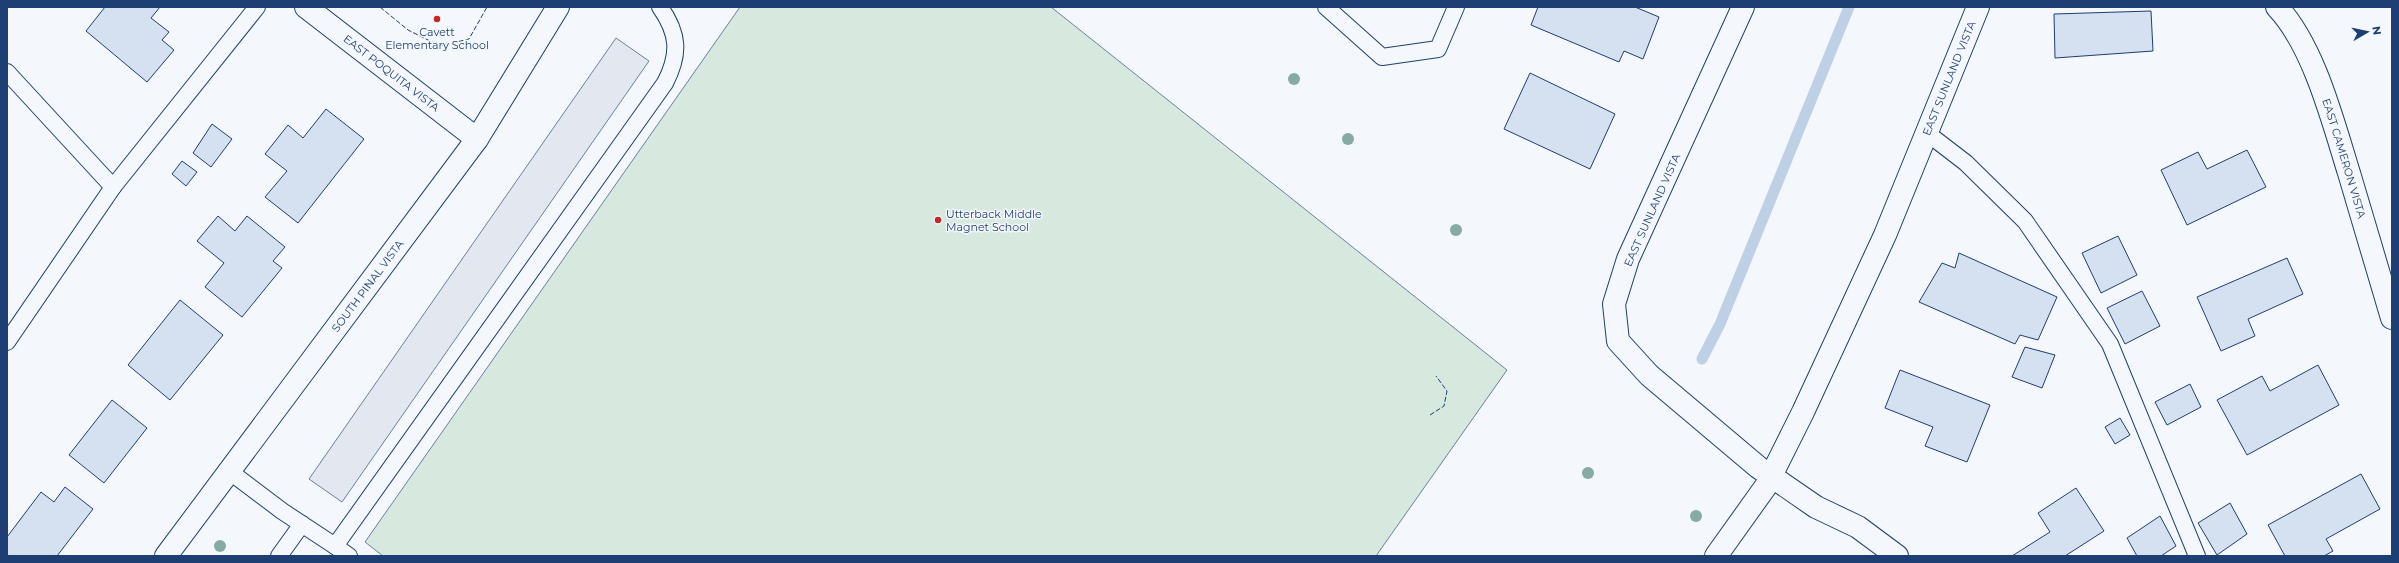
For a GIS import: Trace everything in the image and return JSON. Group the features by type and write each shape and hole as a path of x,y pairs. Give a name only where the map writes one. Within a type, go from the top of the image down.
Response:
{"street":[{"name":"EAST POQUITA VISTA","path":"306,7 477,139"},
{"name":"SOUTH PINAL VISTA","path":"166,556 477,139 558,7"},
{"name":"EAST SUNLAND VISTA","path":"1743,7 1628,259 1614,304 1618,341 1649,375 1769,481 1803,412 1885,235 1978,7"},
{"name":"EAST CAMERON VISTA","path":"2277,7 2284,14 2311,61 2330,109 2392,318"},
{"path":"1716,556 1769,481 1816,507 1858,527 1896,556"}],"lane":[{"path":"7,342 113,187 257,7"},
{"path":"335,546 665,83 674,65 676,40 668,19 660,7"},
{"path":"1326,7 1382,58 1438,49 1456,7"},
{"path":"7,72 113,187"},
{"path":"1927,133 1966,163 2025,221 2110,344 2197,556"},
{"path":"229,471 349,556"},
{"path":"279,556 302,524"}],"shaded area":[{"name":"Utterback Middle Magnet School","path":"740,7 1051,7 1507,370 1376,556 383,556 365,542"},
{"path":"616,38 649,61 342,502 309,479"}],"building":[{"path":"105,7 160,7 151,18 169,32 162,40 174,50 147,82 86,31"},
{"path":"1538,7 1635,7 1659,17 1643,59 1624,51 1619,62 1531,25"},
{"path":"2151,11 2153,51 2055,58 2054,14"},
{"path":"1530,73 1615,114 1590,169 1504,129"},
{"path":"326,109 364,139 298,223 265,197 287,171 265,154 288,125 303,138"},
{"path":"212,124 232,139 211,167 193,153"},
{"path":"2247,150 2266,187 2187,225 2161,170 2198,152 2207,169"},
{"path":"182,161 197,172 186,186 172,174"},
{"path":"218,216 235,231 247,216 285,247 273,261 282,268 242,317 205,287 224,263 197,241"},
{"path":"2118,236 2137,275 2101,293 2082,253"},
{"path":"1959,253 2057,297 2038,340 2020,335 2015,344 1919,302 1942,263 1955,268"},
{"path":"2287,258 2303,294 2248,319 2255,336 2221,351 2197,297"},
{"path":"2142,291 2160,326 2125,344 2107,308"},
{"path":"180,300 223,335 170,400 128,365"},
{"path":"2025,347 2055,355 2042,388 2012,377"},
{"path":"2318,365 2339,405 2247,455 2217,400 2262,376 2270,391"},
{"path":"1900,370 1990,405 1967,462 1925,446 1933,427 1885,408"},
{"path":"2190,384 2201,407 2167,425 2155,402"},
{"path":"112,400 147,428 104,483 69,455"},
{"path":"2120,418 2130,435 2115,444 2105,427"},
{"path":"2361,474 2380,509 2326,539 2333,551 2324,556 2285,556 2268,525"},
{"path":"65,487 93,509 57,556 7,556 7,537 41,492 54,502"},
{"path":"2076,488 2104,531 2065,556 2012,556 2050,532 2038,513"},
{"path":"2230,503 2247,534 2217,555 2198,523"},
{"path":"2160,516 2176,546 2161,556 2137,556 2127,538"}],"waterway":[{"path":"1702,359 1720,324 1849,7"}],"fence":[{"path":"380,7 408,30 440,46 469,39 487,7"},
{"path":"1430,415 1444,406 1447,391 1436,376"}],"place":[{"name":"Cavett Elementary School","path":"437,19"},
{"name":"Utterback Middle Magnet School","path":"938,220"}]}
